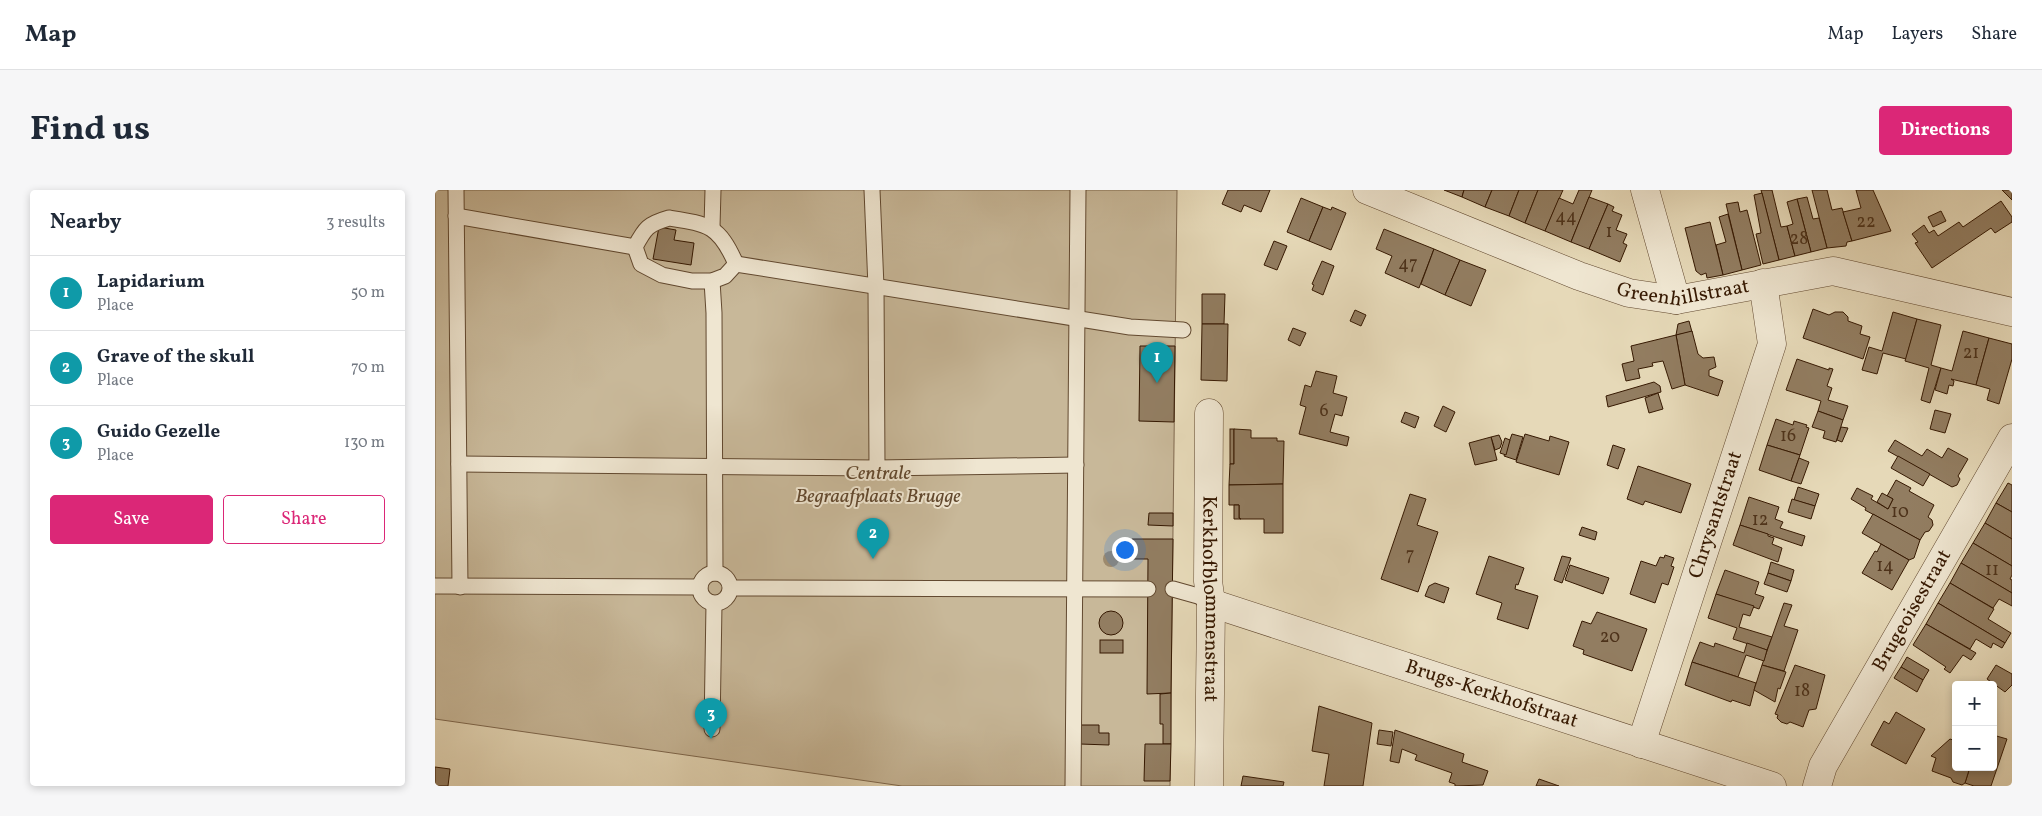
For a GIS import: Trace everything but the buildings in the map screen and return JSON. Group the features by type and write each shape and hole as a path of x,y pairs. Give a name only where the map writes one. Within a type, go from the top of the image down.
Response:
{"street":[{"name":"Greenhillstraat","path":"1367,190 1579,276 1629,293 1676,300 1833,271 2012,312"},
{"path":"1645,190 1676,300"},
{"name":"Chrysantstraat","path":"1641,744 1771,344 1763,283"},
{"name":"Kerkhofblommenstraat","path":"1209,413 1208,580 1211,603 1209,786"},
{"name":"Brugeoisestraat","path":"1817,786 1823,766 2012,438"},
{"name":"Brugs-Kerkhofstraat","path":"1211,603 1772,786"}],"lane":[{"path":"456,190 460,587"},
{"path":"712,227 713,190"},
{"path":"872,190 876,287 877,468"},
{"path":"1073,786 1078,190"},
{"path":"456,216 635,246"},
{"path":"669,218 698,222 712,227 729,248 736,264 725,276 712,281 692,281 663,275 641,264 635,246 645,229 654,222 669,218"},
{"path":"736,264 1130,327 1183,330"},
{"path":"712,281 715,573"},
{"path":"459,464 877,468 1076,465"},
{"path":"715,573 726,577 731,588 723,602 714,604 704,598 700,587 705,578 715,573"},
{"path":"435,586 700,587"},
{"path":"731,588 1148,589"},
{"path":"1173,589 1198,596 1211,603"},
{"path":"712,729 714,604"}],"green space":[{"name":"Centrale Begraafplaats Brugge","path":"435,190 1177,190 1170,786 902,786 435,719"}],"place":[{"name":"Lapidarium","path":"1157,383"},
{"name":"Grave of the skull","path":"873,559"},
{"name":"Guido Gezelle","path":"711,739"}]}
